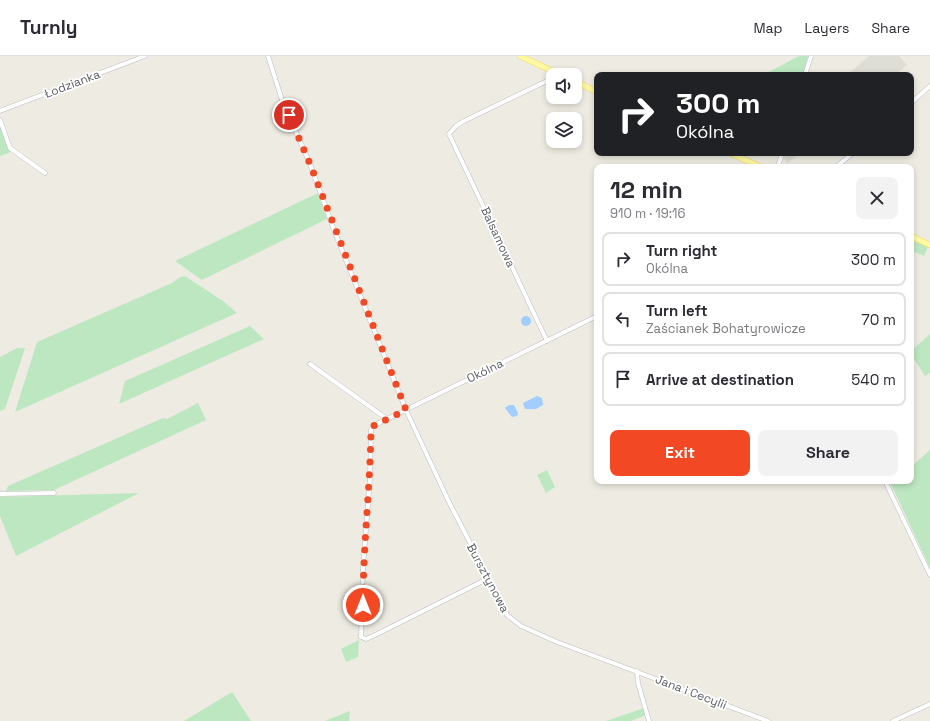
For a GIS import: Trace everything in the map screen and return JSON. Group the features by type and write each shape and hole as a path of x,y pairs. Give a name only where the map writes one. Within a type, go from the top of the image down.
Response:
{"main road":[{"path":"520,56 546,70"},
{"path":"582,84 594,90"},
{"path":"737,156 754,164"},
{"path":"914,237 930,245"}],"street":[{"name":"Łodzianka","path":"0,111 145,56"},
{"name":"Bursztynowa","path":"268,56 282,100 310,164 406,410 487,578 507,614 521,626 557,642 637,671"},
{"path":"807,72 811,56"},
{"name":"Balsamowa","path":"546,80 458,124 449,134 547,341"},
{"path":"914,100 930,86"},
{"path":"0,120 10,148 45,173"},
{"path":"840,164 849,156"},
{"name":"Okólna","path":"487,578 373,636 366,639 361,637 363,566 370,478 371,430 373,426 594,318"},
{"path":"310,364 387,419"},
{"path":"886,484 930,575"},
{"path":"0,494 54,493"},
{"path":"637,671 638,683 648,721"},
{"name":"Jana i Cecylii","path":"637,671 768,721"},
{"path":"893,721 930,704"}],"shaded area":[{"path":"869,56 899,56 907,65 899,72 850,72"},
{"path":"785,156 796,156 787,164 784,158"}],"green space":[{"path":"799,56 808,56 804,72 769,72"},
{"path":"0,125 7,146 11,152 0,156"},
{"path":"318,193 327,219 202,280 175,261"},
{"path":"914,241 928,247 924,256 914,253"},
{"path":"185,276 223,301 237,313 15,412 37,342"},
{"path":"250,326 264,339 119,404 125,381"},
{"path":"930,334 930,373 925,376 914,359 914,348"},
{"path":"17,348 25,348 5,409 0,411 0,357"},
{"path":"198,403 206,420 54,490 6,491 8,486 163,418 167,419"},
{"path":"930,450 930,568 891,484 914,484 914,464"},
{"path":"547,470 555,487 546,493 537,475"},
{"path":"139,493 16,556 0,516 0,497"},
{"path":"359,640 358,657 346,662 341,649"},
{"path":"232,692 251,721 184,721"},
{"path":"644,708 646,715 631,721 606,721"},
{"path":"350,711 349,721 325,721"}],"water":[{"path":"526,316 531,321 526,326 521,321"},
{"path":"537,396 542,398 543,405 536,409 525,409 523,403"},
{"path":"509,405 514,405 518,413 517,416 512,417 505,408"}],"route":[{"path":"289,115 310,164 334,230 406,410 373,426 371,430 370,478 363,566 363,605"}]}
